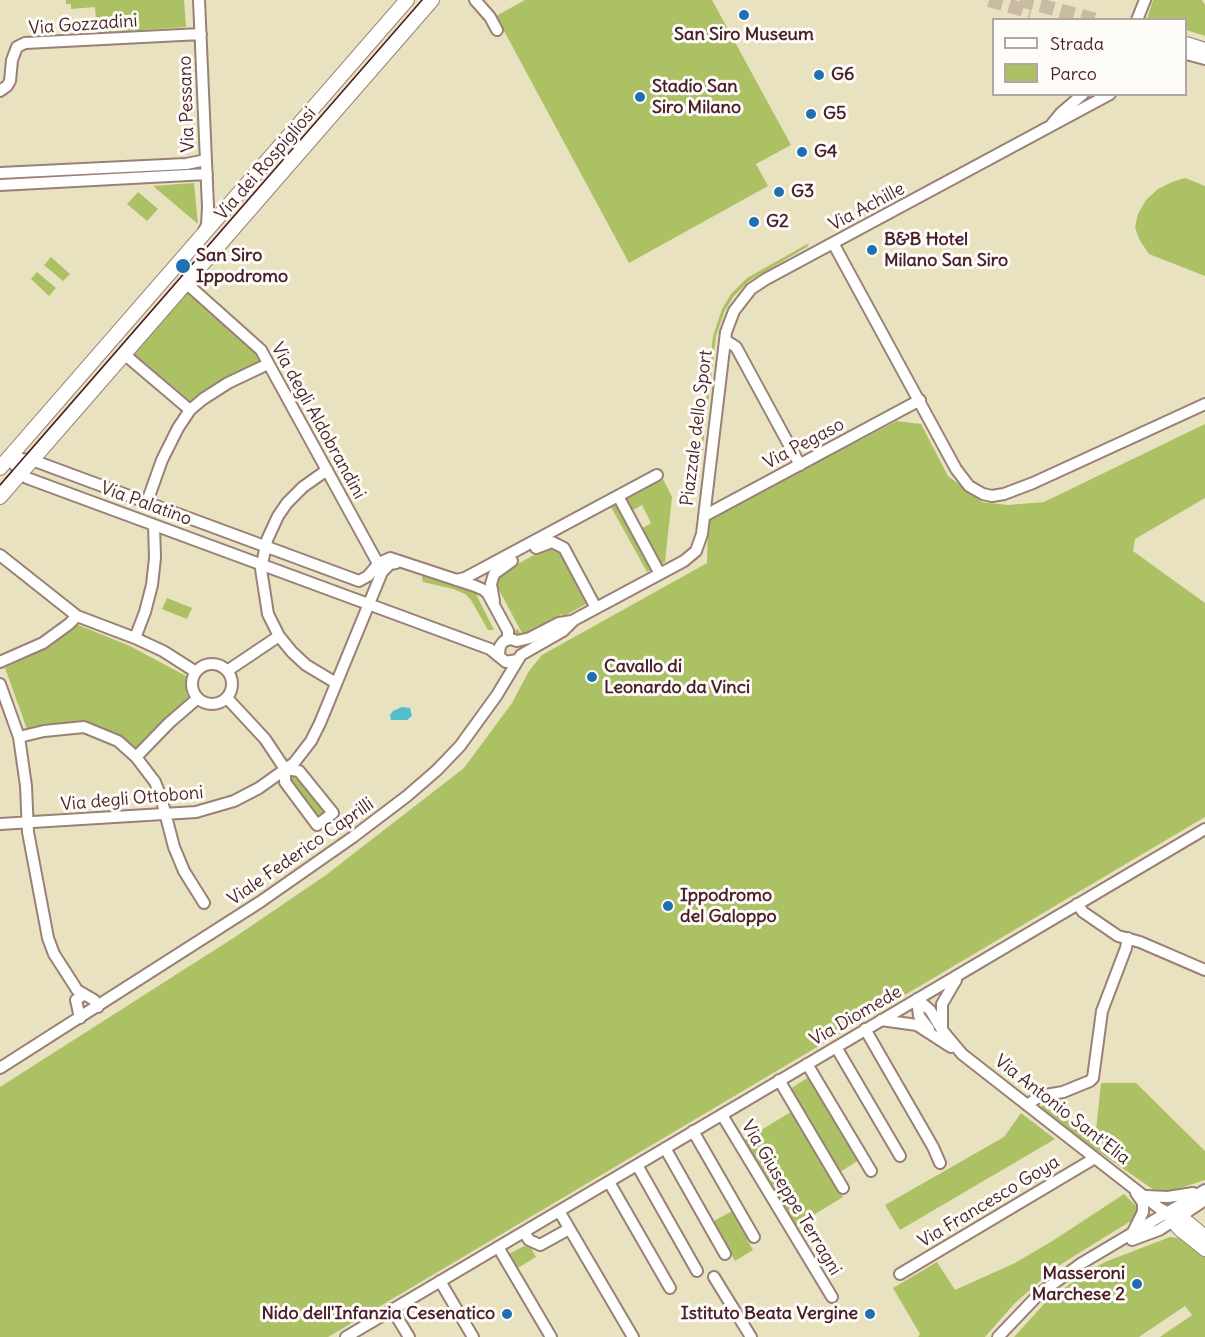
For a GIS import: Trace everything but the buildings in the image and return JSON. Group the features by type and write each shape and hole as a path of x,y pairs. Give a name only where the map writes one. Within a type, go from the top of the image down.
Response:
{"main road":[{"name":"Via dei Rospigliosi","path":"5,463 407,0"},
{"name":"Via dei Rospigliosi","path":"0,497 432,0"},
{"path":"1187,38 1205,42"},
{"path":"1187,45 1205,50"},
{"name":"Via Antonio Sant'Elia","path":"1173,1218 1188,1223 1205,1237"},
{"name":"Via Antonio Sant'Elia","path":"1173,1218 1180,1229 1205,1249"}],"street":[{"name":"Via Pessano","path":"199,0 208,207 207,225 202,236"},
{"path":"475,0 490,17 497,30"},
{"path":"1139,18 1145,0"},
{"name":"Via Gozzadini","path":"0,91 10,81 12,60 17,47 25,43 201,34"},
{"path":"1187,54 1205,59"},
{"name":"Via Achille","path":"1050,127 1061,113 1081,96"},
{"name":"Via Achille","path":"725,340 734,311 751,289 761,282 1106,96"},
{"path":"0,173 186,164 206,160"},
{"path":"0,185 207,174"},
{"path":"208,207 217,213 223,212"},
{"path":"833,243 920,400 929,422 962,478 976,490 992,496 1034,483 1205,404"},
{"name":"Via degli Aldobrandini","path":"186,282 258,346 381,567"},
{"name":"Piazzale dello Sport","path":"519,657 563,631 574,620 660,574 690,557 696,551 700,543 704,516 725,340 736,347 800,465"},
{"path":"124,354 190,410"},
{"path":"147,502 162,460 190,410 228,383 268,364"},
{"name":"Via Pegaso","path":"704,516 920,400"},
{"path":"5,463 32,460"},
{"name":"Via Palatino","path":"32,460 359,580 381,567"},
{"path":"5,463 21,473"},
{"path":"327,470 303,487 287,503 278,516 265,546 261,564 264,599 268,614 279,636 306,665 336,683"},
{"name":"Via Palatino","path":"21,473 27,478 357,600 371,599"},
{"name":"Piazzale dello Sport","path":"456,580 465,578 657,475"},
{"path":"618,496 660,574"},
{"path":"135,638 152,585 155,558 154,525"},
{"path":"495,606 492,579 496,570 552,542 560,545 567,552 596,608"},
{"path":"0,555 77,616 163,651 196,672"},
{"path":"401,563 484,590 513,640 521,647 519,657 509,662 490,649 371,599 381,567 401,563"},
{"name":"Via degli Ottoboni","path":"0,825 166,815 209,810 234,801 259,788 294,763 311,741 371,599"},
{"path":"0,662 43,643 77,616"},
{"name":"Piazzale dello Sport","path":"513,640 530,638 559,623 574,620"},
{"path":"227,671 279,636"},
{"path":"501,657 500,645 513,640"},
{"name":"Viale Federico Caprilli","path":"497,695 502,680 501,657"},
{"name":"Viale Federico Caprilli","path":"0,1068 276,892 389,810 450,757 497,695 519,657"},
{"path":"213,664 227,671 232,684 227,698 213,704 205,703 198,698 192,685 196,672 204,666 213,664"},
{"path":"0,684 19,737 26,786 27,823 48,938 54,954 74,985 94,1000 98,1007"},
{"path":"136,757 169,723 198,698"},
{"path":"227,698 265,740 285,769 285,782 317,825 333,813 299,771 285,769"},
{"path":"19,737 44,731 84,728 117,741 136,757 150,772 155,782 182,868 204,903"},
{"name":"Via Diomede","path":"346,1337 1205,829"},
{"path":"1077,904 1083,912 1118,936 1205,970"},
{"path":"1027,1106 1040,1096 1063,1092 1093,1078 1105,1001 1128,938"},
{"path":"938,1033 942,1004 959,976"},
{"path":"80,1018 76,1000 84,994"},
{"path":"917,999 919,1016 938,1033"},
{"path":"880,1020 910,1023 938,1033"},
{"path":"865,1029 940,1163"},
{"name":"Via Antonio Sant'Elia","path":"938,1033 1027,1106 1173,1218"},
{"path":"836,1047 900,1156"},
{"path":"807,1064 871,1171"},
{"path":"779,1080 843,1188"},
{"name":"Via Giuseppe Terragni","path":"722,1115 832,1297"},
{"path":"693,1131 754,1237"},
{"path":"664,1148 725,1254"},
{"name":"Via Francesco Goya","path":"900,1274 1095,1158"},
{"path":"637,1165 698,1271"},
{"path":"609,1182 670,1288"},
{"path":"1128,1184 1142,1201 1143,1209 1140,1221 1131,1235"},
{"path":"1143,1195 1168,1197 1205,1190"},
{"path":"998,1337 1039,1294 1082,1263 1131,1235 1173,1218 1205,1190"},
{"path":"1113,1245 1173,1218 1205,1200"},
{"path":"559,1211 633,1337"},
{"path":"524,1232 529,1240 540,1245 569,1229"},
{"path":"498,1247 551,1337"},
{"path":"714,1276 751,1337"},
{"path":"440,1281 473,1337"},
{"path":"392,1309 409,1337"}],"green space":[{"path":"66,0 184,0 186,27 97,33 95,7 71,9 71,4 66,4"},
{"path":"525,0 712,0 791,145 756,164 768,186 629,263 496,16"},
{"path":"1153,0 1202,0 1205,5 1205,36 1187,30 1187,18 1147,18"},
{"path":"1185,178 1205,186 1205,276 1149,254 1139,239 1135,227 1138,214 1146,200 1158,189"},
{"path":"194,183 198,224 153,186"},
{"path":"138,192 158,209 147,221 127,204"},
{"path":"809,243 807,247 749,281 734,296 725,310 716,336 699,479 697,479 713,336 722,309 731,294 747,278"},
{"path":"51,257 70,274 63,281 44,265"},
{"path":"37,272 56,288 49,296 31,279"},
{"path":"184,290 255,350 260,362 218,382 190,401 131,352"},
{"name":"Ippodromo del Galoppo","path":"897,421 921,424 948,476 982,502 1008,505 1044,502 1205,424 1205,498 1135,539 1133,551 1205,603 1205,817 328,1337 0,1337 0,1087 235,937 326,875 464,768 512,703 529,671 542,655 707,563 708,519"},
{"path":"663,479 672,497 665,562 660,565 641,529 651,523 642,505 631,511 626,499"},
{"path":"616,504 652,569 647,572 611,507"},
{"path":"551,549 562,555 588,603 564,616 562,614 556,617 545,623 547,626 525,637 515,635 512,632 518,629 523,635 498,588 497,581 505,571 541,551"},
{"path":"424,574 471,591 474,590 494,630 488,630 471,600 465,594 423,582"},
{"path":"167,598 192,608 187,619 162,609"},
{"path":"78,625 130,646 186,676 186,693 189,699 137,749 119,736 80,721 28,732 5,668 44,649"},
{"path":"297,773 322,810 327,813 316,822 287,781"},
{"path":"809,1077 859,1160 840,1172 790,1089"},
{"path":"1101,1083 1136,1083 1205,1151 1205,1180 1171,1191 1157,1192 1089,1145 1041,1108 1042,1104 1048,1102 1087,1131 1094,1128 1096,1130"},
{"path":"794,1110 843,1197 794,1227 743,1141"},
{"path":"1021,1113 1055,1139 900,1230 885,1205 1004,1137"},
{"path":"1124,1194 1137,1207 1134,1219 1055,1268 1015,1303 985,1337 918,1337 920,1334 893,1288 937,1262 955,1290 1015,1263"},
{"path":"734,1210 748,1233 747,1240 753,1250 735,1261 712,1222"},
{"name":"Masseroni Marchese 2","path":"1170,1237 1179,1238 1205,1257 1205,1337 1160,1337 1192,1315 1185,1306 1139,1337 1014,1337 1045,1303 1080,1276 1105,1262"},
{"path":"524,1246 531,1248 536,1257 516,1269 507,1255"}],"water":[{"path":"402,707 410,708 412,716 407,720 391,720 390,715 393,711"}],"tunnel":[{"path":"989,0 1031,12"},
{"path":"1020,0 1088,18"}],"tram line":[{"path":"0,485 422,0"}],"place":[{"name":"San Siro Museum","path":"744,15"},
{"name":"G6","path":"819,75"},
{"name":"Stadio San Siro Milano","path":"640,97"},
{"name":"G5","path":"811,114"},
{"name":"G4","path":"802,152"},
{"name":"G3","path":"779,192"},
{"name":"G2","path":"754,222"},
{"name":"B&B Hotel Milano San Siro","path":"872,250"},
{"name":"San Siro Ippodromo","path":"183,266"},
{"name":"Cavallo di Leonardo da Vinci","path":"592,677"},
{"name":"Ippodromo del Galoppo","path":"668,906"},
{"name":"Masseroni Marchese 2","path":"1137,1284"},
{"name":"Nido dell'Infanzia Cesenatico","path":"507,1314"},
{"name":"Istituto Beata Vergine","path":"870,1314"}]}
